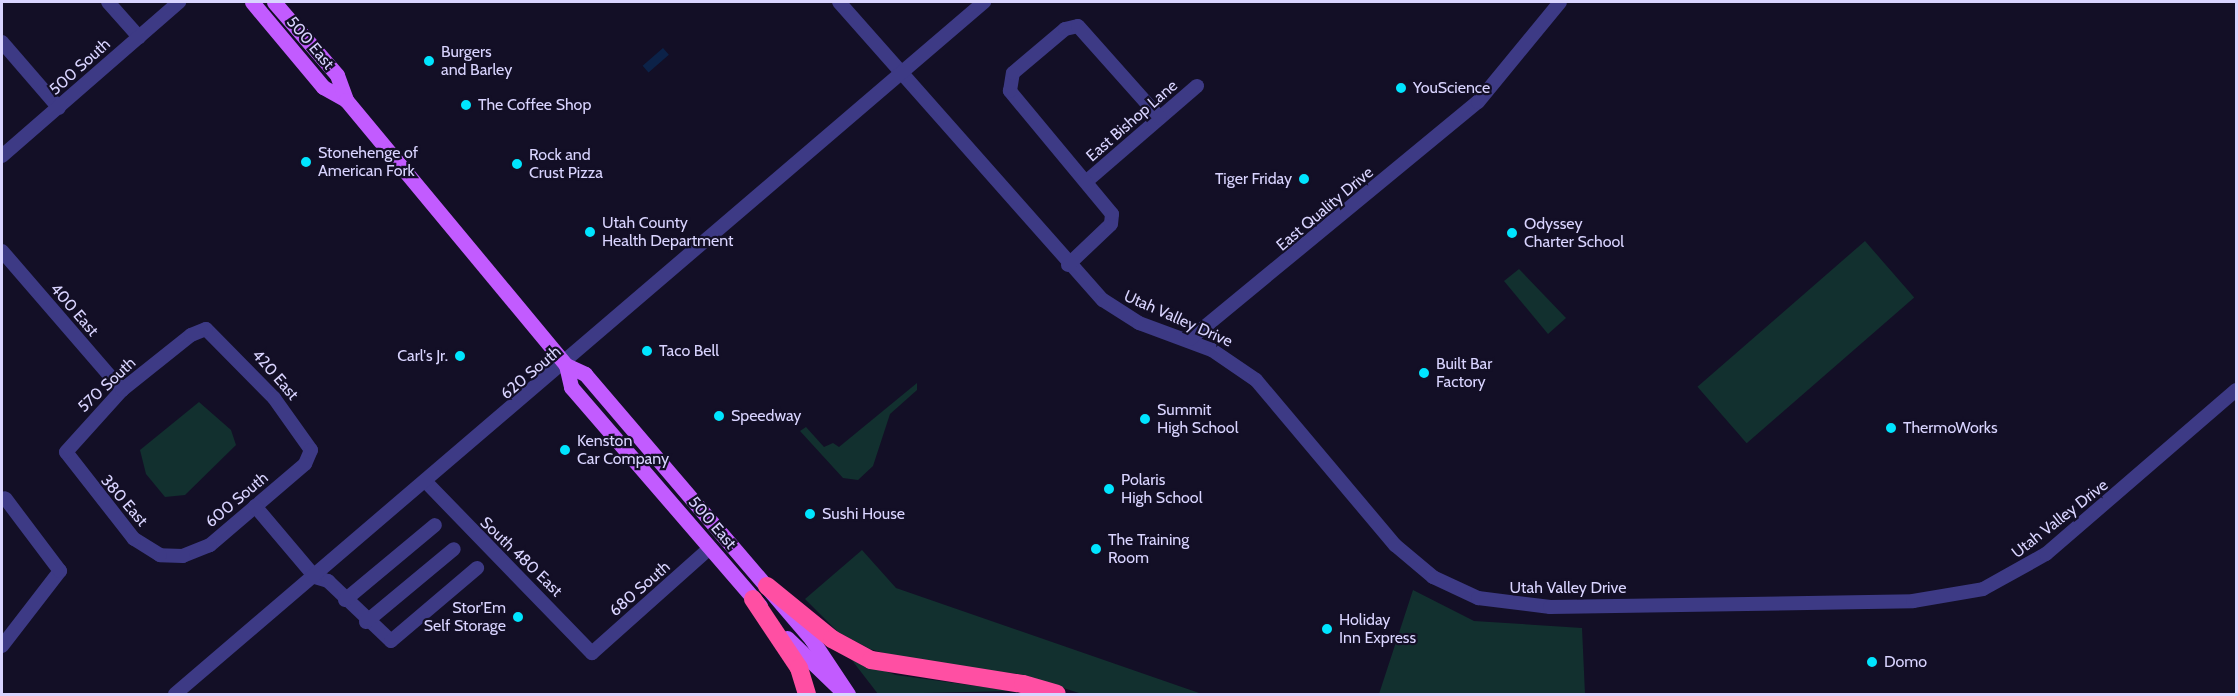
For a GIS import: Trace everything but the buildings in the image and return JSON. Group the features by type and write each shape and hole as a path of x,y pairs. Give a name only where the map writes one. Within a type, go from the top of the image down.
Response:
{"highway":[{"path":"767,586 832,639 871,660 1023,684 1057,694"},
{"path":"753,599 799,668 807,694"}],"main road":[{"name":"500 East","path":"252,2 323,87 346,100"},
{"name":"500 East","path":"274,2 337,75 346,100 566,365 585,374 821,651 847,694"},
{"name":"500 East","path":"566,365 571,387 802,656 847,694"}],"street":[{"path":"108,2 139,37"},
{"name":"500 South","path":"2,156 179,2"},
{"name":"Utah Valley Drive","path":"839,2 904,71 1068,265 1119,313 1190,339 1256,380 1417,566 1463,593 1522,607 1913,601 1983,590 2046,554 2236,390"},
{"name":"620 South","path":"175,694 566,365 984,2"},
{"name":"East Quality Drive","path":"1190,339 1478,102 1560,2"},
{"path":"1068,265 1112,219 1088,180 1008,88 1013,73 1065,28 1078,26 1160,118"},
{"path":"2,42 59,108"},
{"name":"East Bishop Lane","path":"1088,180 1197,86"},
{"name":"400 East","path":"2,251 122,390"},
{"name":"570 South","path":"66,452 122,390 191,334 206,329"},
{"name":"420 East","path":"206,329 274,398 311,450"},
{"name":"600 South","path":"170,556 210,545 305,464 311,450"},
{"name":"380 East","path":"66,452 134,539 170,556"},
{"name":"South 480 East","path":"427,483 592,653"},
{"path":"2,646 60,571 5,498"},
{"path":"255,506 315,578 328,581 366,622 391,641 477,568"},
{"path":"345,600 435,525"},
{"name":"680 South","path":"592,653 710,548"},
{"path":"366,622 454,549"}],"green space":[{"path":"1865,241 1914,298 1747,443 1697,387"},
{"path":"1519,269 1566,318 1548,334 1504,281"},
{"path":"917,383 917,390 890,414 873,466 858,480 843,478 800,431 806,427 824,447 833,443 839,447"},
{"path":"199,402 231,430 236,445 185,495 165,497 146,474 140,450"},
{"path":"862,550 896,588 1202,694 1079,693 1019,674 911,661 870,649 838,632 805,599"},
{"path":"1413,590 1474,621 1582,628 1585,694 1379,694"},
{"path":"851,659 896,675 1013,691 878,694"}],"water":[{"path":"663,48 669,55 649,73 643,66"}],"place":[{"name":"Burgers and Barley","path":"429,61"},
{"name":"YouScience","path":"1401,88"},
{"name":"The Coffee Shop","path":"466,105"},
{"name":"Stonehenge of American Fork","path":"306,162"},
{"name":"Rock and Crust Pizza","path":"517,164"},
{"name":"Tiger Friday","path":"1304,179"},
{"name":"Utah County Health Department","path":"590,232"},
{"name":"Odyssey Charter School","path":"1512,233"},
{"name":"Taco Bell","path":"647,351"},
{"name":"Carl's Jr.","path":"460,356"},
{"name":"Built Bar Factory","path":"1424,373"},
{"name":"Speedway","path":"719,416"},
{"name":"Summit High School","path":"1145,419"},
{"name":"ThermoWorks","path":"1891,428"},
{"name":"Kenston Car Company","path":"565,450"},
{"name":"Polaris High School","path":"1109,489"},
{"name":"Sushi House","path":"810,514"},
{"name":"The Training Room","path":"1096,549"},
{"name":"Stor'Em Self Storage","path":"518,617"},
{"name":"Holiday Inn Express","path":"1327,629"},
{"name":"Domo","path":"1872,662"}]}
